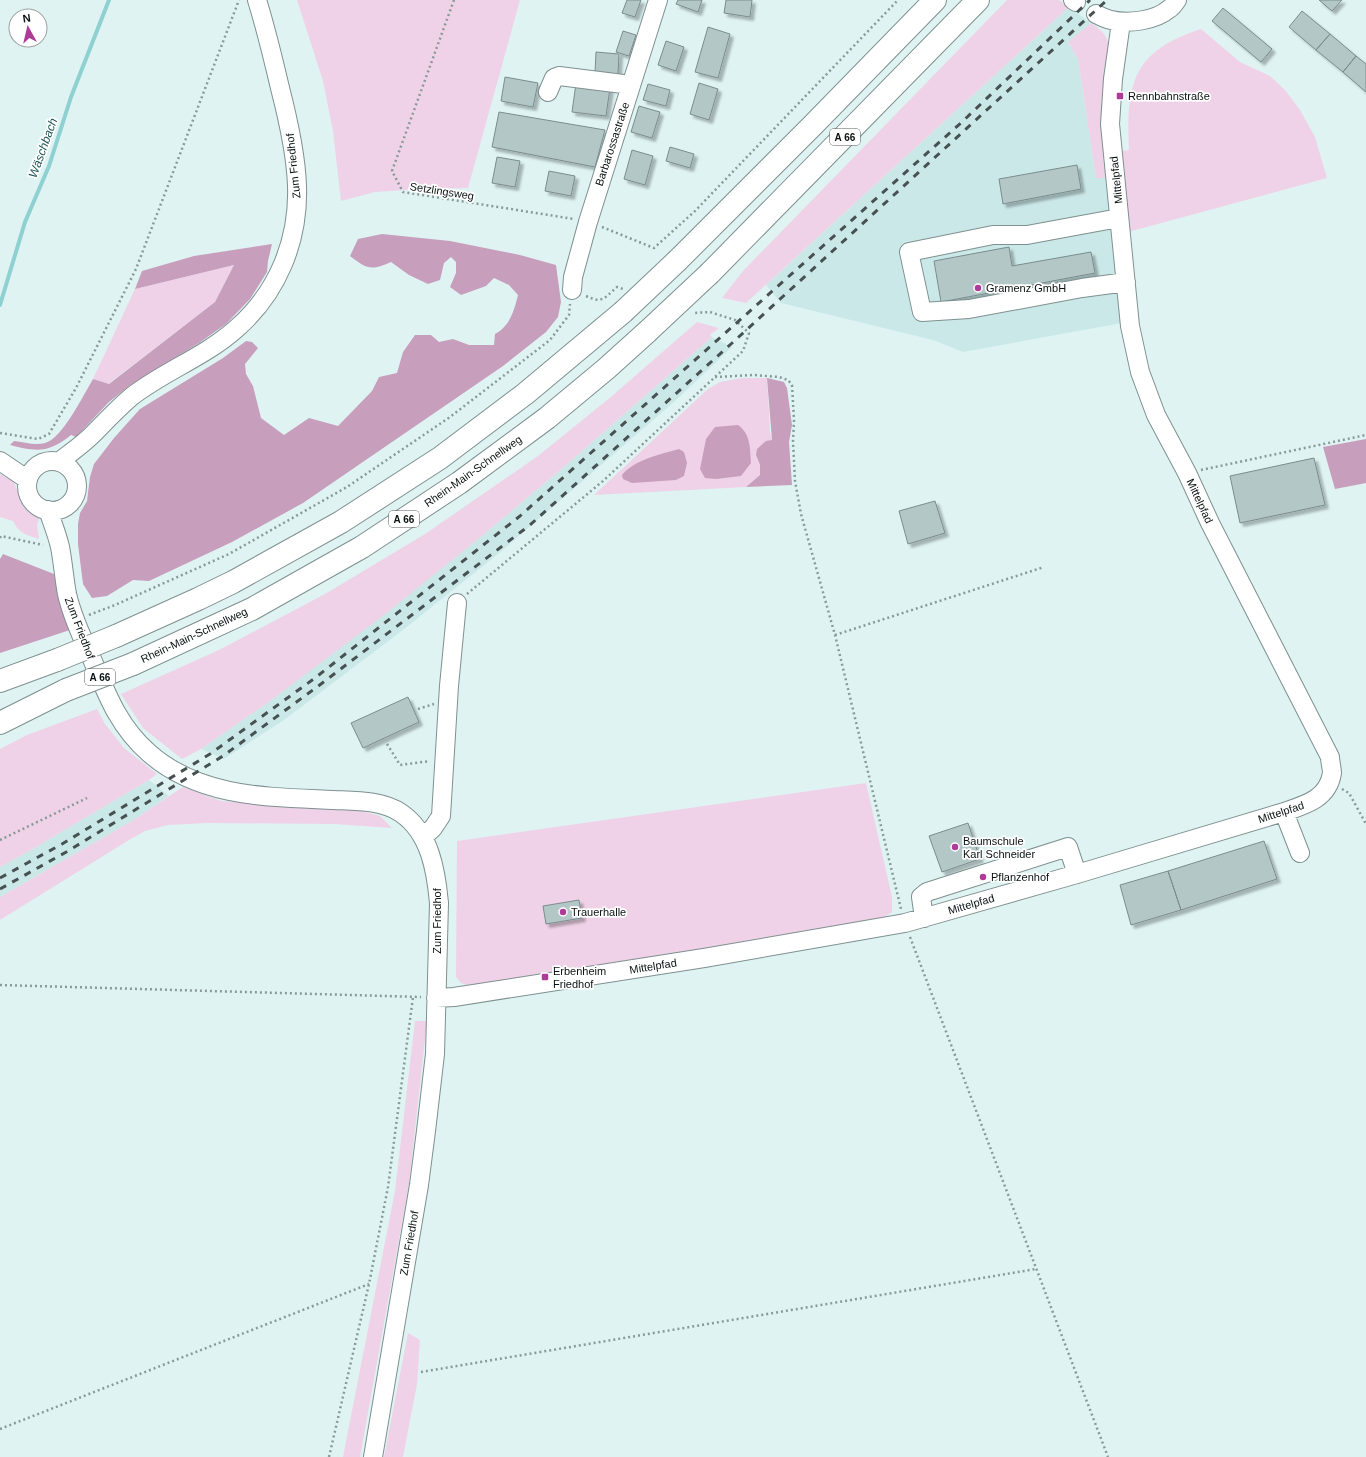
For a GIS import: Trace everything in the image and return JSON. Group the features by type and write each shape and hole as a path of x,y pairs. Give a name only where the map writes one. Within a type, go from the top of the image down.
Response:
{"highway":[{"name":"A 66","path":"0,681 116,636 233,582 340,522 440,458 525,394 624,312 814,124 935,0"},
{"name":"Rhein-Main-Schnellweg","path":"66,690 133,664 252,608 362,547 460,483 547,418 606,369 710,273 978,0"},
{"name":"A 66","path":"0,713 66,690"},
{"path":"0,723 66,690"}],"street":[{"name":"Zum Friedhof","path":"66,467 91,436 131,397 159,378 206,351 237,328 251,315 278,276 287,254 296,221 297,184 293,149 286,112 265,24 257,0"},
{"name":"Barbarossastraße","path":"573,284 578,258 588,222 658,0"},
{"path":"1096,14 1110,20 1121,22 1139,20 1159,15 1169,10 1177,0"},
{"name":"Mittelpfad","path":"436,998 454,997 704,958 904,923 1077,874 1284,812 1311,803 1320,797 1326,789 1332,772 1330,757 1210,523 1187,473 1156,415 1140,372 1130,326 1110,124 1113,79 1121,22"},
{"path":"548,92 554,78 559,76 631,86"},
{"path":"1119,218 1027,235 993,235 909,252 922,312 970,309 1082,288 1126,282"},
{"path":"2,462 31,475"},
{"path":"45,462 66,467 77,483 75,495 68,505 56,509 38,506 33,502 28,492 31,475 39,465 45,462"},
{"name":"Zum Friedhof","path":"56,509 60,546 70,606 112,706 127,730 154,758 170,769 191,780 209,787 229,792 359,801 380,804 400,812 411,821 423,836 431,857 437,880 438,896 435,1054 419,1184 373,1457"},
{"path":"423,836 433,828 441,816 449,686 457,602"},
{"path":"1284,812 1300,853"},
{"path":"924,918 921,897 927,892 1068,847 1077,874"}],"path":[{"path":"0,433 38,439 49,434 58,421 136,269 238,0"},
{"name":"Setzlingsweg","path":"454,0 392,171 403,192 588,222"},
{"path":"588,222 654,248 695,211 898,0"},
{"path":"85,616 115,605 229,554 347,487 450,417 550,340 569,315 573,284"},
{"path":"603,300 617,287"},
{"path":"457,602 603,481 743,351 749,333 735,320 710,312 690,313"},
{"path":"715,377 754,375 780,377 788,380 792,385 796,488 801,514 835,635 904,923 1108,1457"},
{"path":"1187,473 1366,435"},
{"path":"0,538 1,536 45,546 60,546"},
{"path":"835,635 1044,567"},
{"path":"387,744 400,765 445,760"},
{"path":"1328,783 1349,793 1366,824"},
{"path":"0,840 87,798"},
{"path":"0,984 414,997 388,1187 369,1284 329,1457"},
{"path":"421,1372 1036,1269"},
{"path":"0,1430 369,1284"}],"shaded area":[{"path":"297,0 520,0 468,188 375,192 341,201 333,131 323,81"},
{"path":"1007,0 1059,0 1069,7 746,303 722,298 743,271"},
{"path":"1069,7 1091,23 1068,42 1078,59 1096,178 1110,178 1122,323 963,352 933,340 781,303 766,285"},
{"path":"1091,23 1105,35 1110,52 1109,65 1102,98 1102,108 1103,128 1110,178 1096,178 1078,59 1068,42"},
{"path":"1201,29 1240,62 1270,76 1285,90 1300,110 1315,137 1327,178 1128,232 1121,151 1129,150 1129,106 1138,73 1148,59 1161,48 1178,38"},
{"path":"382,234 450,241 520,255 556,265 561,302 558,317 546,332 503,366 303,503 232,542 149,581 133,580 107,596 92,598 83,584 78,544 78,524 80,513 87,501 90,477 94,464 114,438 140,409 223,358 246,341 252,342 258,348 245,364 246,374 253,386 261,418 284,435 309,418 338,426 372,391 379,377 397,373 403,352 415,335 431,335 439,342 453,339 469,345 494,345 495,334 504,327 511,318 518,295 509,285 494,278 486,286 461,295 450,287 456,273 456,262 451,257 444,263 440,280 428,284 409,275 391,262 379,267 369,267 361,264 350,256 358,239"},
{"path":"272,244 267,272 250,299 226,324 199,343 129,386 109,402 76,437 71,435 49,448 35,450 10,445 14,441 37,444 52,440 72,415 93,379 109,384 215,302 234,265 135,289 142,271 194,256"},
{"path":"234,265 215,302 108,384 93,379 135,289"},
{"path":"697,322 719,328 710,335 712,337 565,466 483,535 384,615 270,701 201,749 182,759 143,728 121,694 219,650 325,594 425,534 538,456 612,396"},
{"path":"712,337 732,347 674,402 498,554 399,633 284,720 224,759 201,749 270,701 483,535 565,466"},
{"path":"742,378 767,378 770,433 772,440 756,455 760,465 760,475 746,487 594,495 708,389 720,382"},
{"path":"767,378 784,382 787,388 792,425 789,442 792,485 746,487 760,475 760,465 756,455 757,449 766,441 772,440"},
{"path":"738,425 748,437 751,463 741,476 716,479 705,478 700,469 706,439 715,427"},
{"path":"1366,439 1366,483 1335,489 1323,447"},
{"path":"679,449 684,452 687,463 684,476 676,480 632,483 623,479 622,475 633,465 648,458"},
{"path":"0,474 13,481 24,503 39,519 37,525 39,539 20,531 13,521 0,517"},
{"path":"3,554 54,574 60,602 70,630 0,653 0,559"},
{"path":"97,709 105,724 124,748 157,774 0,867 0,749 27,735"},
{"path":"149,780 169,796 132,821 0,897 0,867"},
{"path":"866,783 892,897 892,912 885,917 871,921 472,987 461,983 456,977 457,841"},
{"path":"183,787 221,801 361,811 380,816 392,828 335,824 207,823 168,825 145,831 129,840 0,920 0,897 132,821"},
{"path":"415,1021 427,1021 409,1184 360,1457 343,1457 395,1191"},
{"path":"408,1333 420,1340 417,1384 403,1457 384,1457"}],"building":[{"path":"627,0 641,0 635,17 622,13"},
{"path":"678,0 702,0 698,12 676,4"},
{"path":"726,0 752,0 750,17 724,13"},
{"path":"1319,0 1342,0 1332,11"},
{"path":"1223,8 1272,49 1261,62 1212,21"},
{"path":"1302,11 1330,34 1316,50 1289,27"},
{"path":"708,27 730,34 718,78 695,72"},
{"path":"623,31 636,35 629,56 616,52"},
{"path":"1330,34 1356,56 1343,72 1316,50"},
{"path":"666,41 684,47 676,71 658,65"},
{"path":"596,52 619,54 618,74 595,72"},
{"path":"1356,56 1366,64 1366,92 1343,72"},
{"path":"505,77 538,83 533,107 501,101"},
{"path":"576,83 610,88 606,116 572,112"},
{"path":"699,83 718,89 709,120 690,114"},
{"path":"648,84 670,90 666,106 643,100"},
{"path":"639,106 660,112 652,138 631,132"},
{"path":"499,112 605,130 595,167 492,147"},
{"path":"670,147 694,154 690,168 666,161"},
{"path":"632,150 653,156 645,185 624,179"},
{"path":"497,157 520,161 515,187 492,183"},
{"path":"1077,165 1081,189 1003,204 999,179"},
{"path":"549,171 575,176 571,196 545,191"},
{"name":"Gramenz GmbH","path":"1009,247 1012,266 1091,252 1095,273 941,302 934,261"},
{"path":"1314,458 1325,505 1240,523 1230,476"},
{"path":"935,501 945,533 908,544 899,511"},
{"path":"408,697 419,722 363,748 351,723"},
{"name":"Baumschule Karl Schneider","path":"968,823 980,859 942,872 929,836"},
{"path":"1264,841 1277,879 1181,910 1168,871"},
{"path":"1168,871 1181,910 1131,925 1120,885"},
{"name":"Trauerhalle","path":"579,900 582,918 546,924 543,906"}],"waterway":[{"name":"Wäschbach","path":"0,305 25,222 49,166 71,97 109,0"}],"railway":[{"path":"0,878 62,844 210,754 315,678 520,516 962,122 1090,0"},
{"path":"0,889 68,851 223,756 321,684 530,525 731,344 1107,0"}],"place":[{"name":"Rennbahnstraße","path":"1120,96"},
{"name":"Gramenz GmbH","path":"978,288"},
{"name":"Baumschule Karl Schneider","path":"955,847"},
{"name":"Pflanzenhof","path":"983,877"},
{"name":"Trauerhalle","path":"563,912"},
{"name":"Erbenheim Friedhof","path":"545,977"}]}
